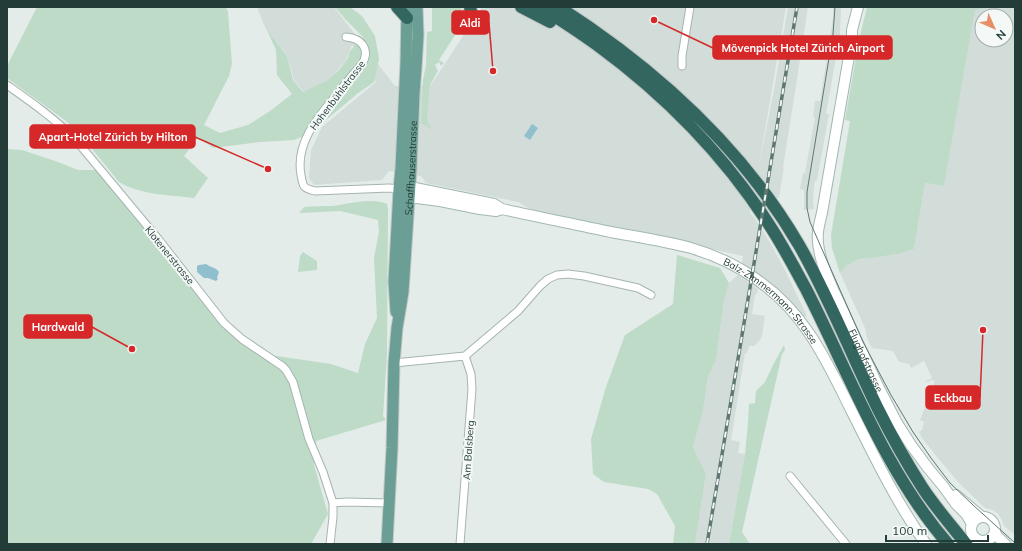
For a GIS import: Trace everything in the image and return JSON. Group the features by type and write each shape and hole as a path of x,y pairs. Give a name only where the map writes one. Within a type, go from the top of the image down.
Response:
{"highway":[{"path":"397,7 407,12"},
{"path":"521,7 597,45"},
{"path":"540,7 597,45 638,77 688,123 726,166 757,207 782,246 806,290 863,409 888,456 915,499 948,544"},
{"path":"559,7 631,58 678,97 713,132 760,187 790,230 817,278 879,409 905,458 925,491 952,527 969,542"}],"main road":[{"name":"Schaffhauserstrasse","path":"387,544 394,363 397,328 394,282 406,191 418,35 417,7"},
{"name":"Flughofstrasse","path":"819,223 816,212 852,7"},
{"name":"Flughofstrasse","path":"858,7 852,30 852,40 819,223 819,250 826,273 897,423 928,468 956,504 966,514 972,524"},
{"name":"Schaffhauserstrasse","path":"406,191 401,168 407,12"},
{"name":"Balz-Zimmermann-Strasse","path":"406,191 494,204 502,209 692,248 717,257 742,269 770,290 788,307 809,333 842,392 872,454 911,522 926,544"},
{"name":"Flughofstrasse","path":"943,486 982,517 992,520 995,527 995,532"},
{"path":"982,517 978,518 972,524 969,542 989,542 995,532 1005,544"}],"street":[{"path":"682,66 682,56 690,7"},
{"name":"Hohenbühlstrasse","path":"346,38 353,38 362,44 366,52 365,59 312,126 301,152 300,169 302,184 306,189 315,191 389,188 406,191"},
{"name":"Klotenerstrasse","path":"7,85 62,126 74,139 150,229 224,323 242,340 278,362 286,370 296,390 309,439 333,503"},
{"path":"394,363 465,356 518,311 540,286 548,279 557,275 568,274 584,276 638,288 651,294"},
{"name":"Am Balsberg","path":"460,544 472,389 471,374 465,356"},
{"path":"790,476 846,544"},
{"path":"330,544 333,503 389,503"}],"shaded area":[{"path":"257,7 334,7 395,86 431,85 482,7 510,7 547,24 559,7 786,7 758,171 788,7 808,7 779,197 776,199 757,173 750,213 772,246 807,316 803,317 791,302 777,289 761,276 742,264 743,256 530,209 518,202 426,183 421,176 389,171 382,180 314,185 309,178 311,150 322,127 376,82 352,45 346,60 330,79 304,92 294,80 287,55 265,27"},
{"path":"833,7 841,7 840,35 826,114 829,114 817,181 815,181 814,187 814,209 804,210 804,190 800,189 803,173 805,173 815,117 813,117 815,101 820,101 833,18"},
{"path":"987,7 1015,7 1015,535 1004,526 998,514 993,510 985,508 958,482 922,438 919,432 922,430 924,422 920,420 935,381 926,381 932,378 924,361 911,368 909,364 899,362 893,351 872,348 867,338 865,328 840,273 846,266 859,259 898,254 914,249 925,183 944,186 974,15 974,48 1014,48 1014,8"},
{"path":"738,275 758,289 755,295 752,314 765,316 760,340 754,346 749,346 747,353 745,353 731,440 740,442 738,453 745,454 729,544 695,544 706,474 693,447 703,411 708,377 716,360 724,301 729,283"}],"green space":[{"path":"37,7 226,7 228,12 232,64 229,76 204,125 220,133 248,125 270,111 292,94 277,75 276,50 266,28 287,56 293,80 303,92 328,80 339,70 348,58 350,51 363,37 335,7 350,7 362,16 375,36 379,59 374,82 326,120 317,130 294,140 260,142 213,148 198,137 184,156 208,178 194,198 155,194 136,190 119,182 80,134 66,121 7,78 7,66"},
{"path":"432,7 461,7 467,25 465,28 461,26 439,60 444,63 441,66 439,62 435,65 438,71 430,85 427,119 428,124 433,130 421,123 427,32 432,31"},
{"path":"867,7 987,7 974,8 974,16 944,186 925,183 914,249 898,254 859,259 846,266 840,273 832,248 831,235 850,121 845,120 859,40"},
{"path":"7,149 22,150 78,170 97,170 237,340 270,355 331,364 358,373 365,344 377,318 374,258 379,232 378,220 340,211 299,213 304,207 332,206 368,201 387,204 387,354 383,416 386,420 316,441 314,465 328,514 311,544 7,544"},
{"path":"303,252 317,261 317,270 298,272 300,256"},
{"path":"677,255 720,268 729,283 724,301 716,360 708,377 703,411 693,447 706,474 695,544 673,544 675,526 657,494 648,489 604,482 593,474 591,439 606,387 625,335 673,304"},
{"path":"784,345 785,350 782,354 742,532 750,544 729,544 745,454 749,404 755,403 756,391 765,382"}],"water":[{"path":"532,124 538,128 530,140 524,136"},
{"path":"206,264 219,272 218,279 216,281 204,278 197,272 197,266"}],"tram line":[{"path":"835,7 833,34 807,192 807,208 810,222 863,342 891,395 913,432 950,483 1015,543"}],"railway":[{"path":"707,544 797,7"}],"place":[{"name":"Mövenpick Hotel Zürich Airport","path":"654,20"},
{"name":"Aldi","path":"493,71"},
{"name":"Apart-Hotel Zürich by Hilton","path":"268,169"},
{"name":"Eckbau","path":"983,330"},
{"name":"Hardwald","path":"132,349"}]}
